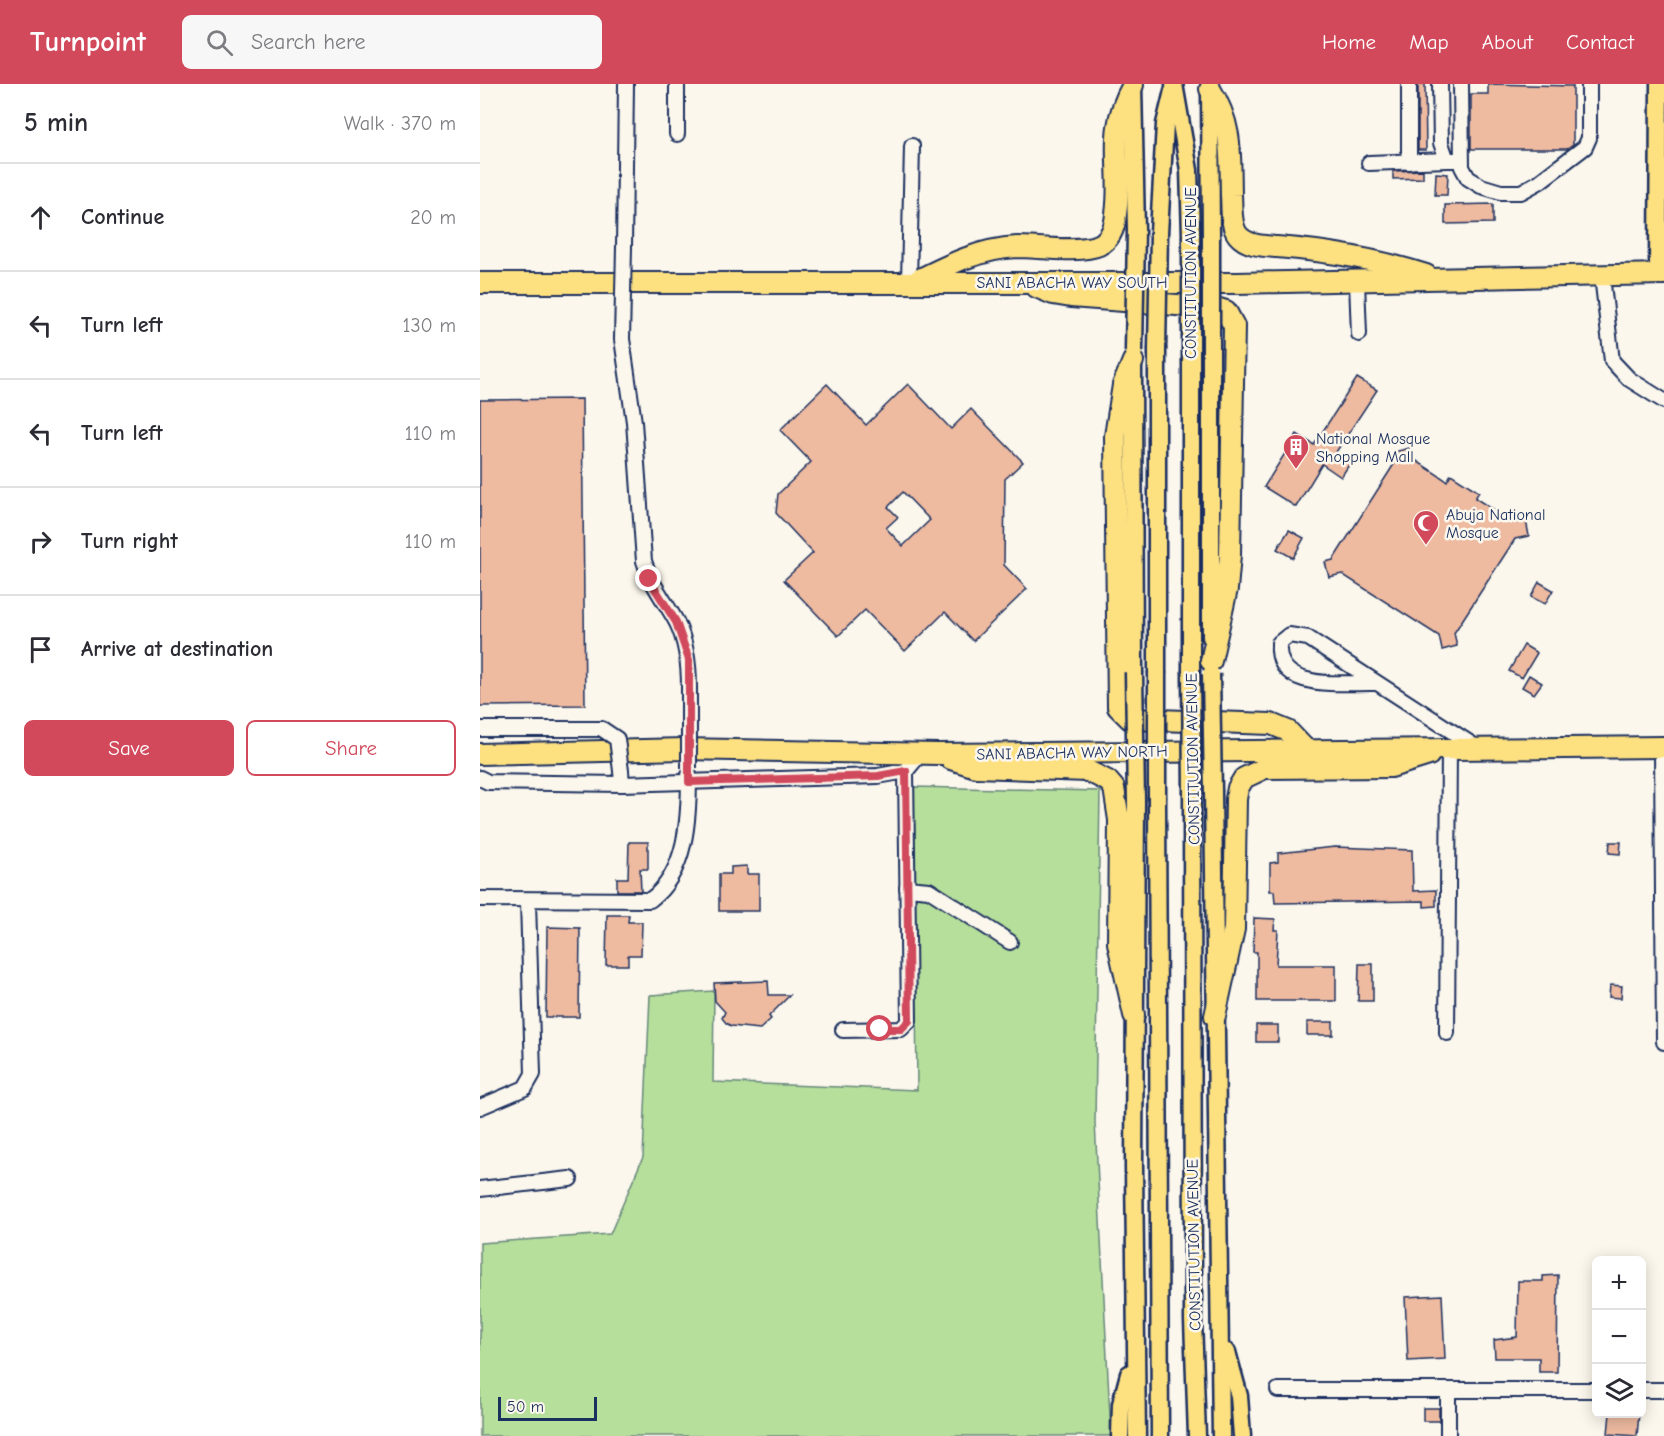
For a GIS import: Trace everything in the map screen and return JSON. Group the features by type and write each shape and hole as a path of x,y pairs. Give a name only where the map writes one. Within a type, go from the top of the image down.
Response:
{"highway":[{"path":"911,282 957,260 988,251 1090,246 1098,245 1108,237 1117,211 1118,121 1123,102 1133,85"},
{"path":"1210,86 1223,108 1228,123 1232,214 1238,235 1243,240 1258,246 1332,251 1440,280"},
{"name":"SANI ABACHA WAY SOUTH","path":"480,284 1357,282 1661,274"},
{"path":"1028,282 1053,294 1216,308 1231,317 1234,326 1230,555 1227,589 1211,667"},
{"path":"1134,357 1123,385 1115,436 1118,707 1130,718 1271,724 1288,731 1306,750"},
{"name":"SANI ABACHA WAY NORTH","path":"480,754 684,749 930,754 1663,747"},
{"path":"1215,1016 1229,957 1235,910 1236,799 1238,788 1244,778 1265,768 1391,767 1449,749"},
{"path":"930,754 976,767 1081,770 1108,781 1116,797 1119,820 1117,919 1123,973 1134,1015"}],"main road":[{"name":"CONSTITUTION AVENUE","path":"1160,1436 1157,350 1159,233 1165,124 1174,84 1189,170 1191,236 1193,1320 1197,1436"},
{"path":"1659,84 1661,274"},
{"path":"1120,1436 1128,1416 1135,1347 1134,357 1136,230 1133,85"},
{"name":"CONSTITUTION AVENUE","path":"1210,86 1211,667 1221,1436"},
{"path":"1220,1322 1242,1414 1242,1436"},
{"path":"1128,1416 1137,1436"}],"street":[{"path":"480,899 650,900 663,891 682,854 689,775 689,660 676,622 649,579 644,561 634,422 622,339 626,84"},
{"path":"677,84 677,134"},
{"path":"1408,162 1409,84"},
{"path":"1440,84 1441,143 1468,178 1481,186 1511,193 1530,188 1585,147 1589,138 1589,84"},
{"path":"1454,160 1461,84"},
{"path":"911,282 912,146"},
{"path":"1369,163 1454,160"},
{"path":"1602,276 1612,361 1629,379 1664,401"},
{"path":"1357,282 1359,334"},
{"path":"1375,683 1317,682 1297,678 1284,668 1278,653 1279,643 1289,635 1308,638 1479,749"},
{"path":"480,729 602,729 617,739 621,777"},
{"path":"1663,747 1664,1042"},
{"path":"1447,1033 1449,749"},
{"path":"480,778 488,782 689,775 878,776 906,771 930,754"},
{"path":"843,1030 901,1029 909,1021 906,771"},
{"path":"907,888 929,890 1010,942"},
{"path":"480,1107 525,1088 533,1074 528,901"},
{"path":"480,1189 570,1179"},
{"path":"1278,1390 1592,1390"},
{"path":"1448,1390 1448,1436"},
{"path":"1646,1390 1664,1390"}],"green space":[{"path":"914,787 1100,791 1095,1122 1111,1436 480,1436 480,1243 610,1234 643,1157 650,995 714,991 713,1082 917,1090"}],"building":[{"path":"1418,84 1425,84 1426,150 1418,150"},
{"path":"1488,84 1573,86 1573,145 1567,149 1471,149 1471,94 1488,94"},
{"path":"1423,170 1423,178 1393,179 1393,171"},
{"path":"1436,173 1448,174 1447,195 1435,195"},
{"path":"1493,204 1493,223 1445,224 1445,205"},
{"path":"1357,378 1377,390 1336,452 1351,462 1341,477 1322,464 1296,507 1264,487 1297,434 1314,445"},
{"path":"827,384 866,425 908,384 951,429 971,409 1023,462 1005,479 1004,565 1027,589 973,641 945,612 905,651 865,610 838,636 784,580 813,553 776,513 778,494 811,462 780,430","holes":["903,492 930,520 903,546 886,528 898,517 888,507"]},
{"path":"582,399 585,705 480,706 480,400"},
{"name":"Abuja National Mosque","path":"1410,448 1412,458 1447,481 1451,474 1479,492 1475,498 1514,523 1526,520 1529,536 1515,539 1454,633 1457,646 1442,650 1439,636 1342,574 1329,577 1325,562 1333,560 1396,461 1394,452"},
{"path":"1289,530 1304,538 1293,558 1277,549"},
{"path":"1539,582 1553,590 1545,604 1531,597"},
{"path":"1524,645 1537,653 1522,678 1509,671"},
{"path":"1529,675 1542,683 1534,694 1522,687"},
{"path":"629,842 648,842 648,869 640,869 641,891 617,891 617,878 628,878"},
{"path":"1610,842 1621,842 1620,854 1609,853"},
{"path":"1335,847 1412,850 1413,891 1436,890 1436,906 1424,907 1424,901 1275,903 1274,891 1270,891 1270,863 1278,862 1278,853"},
{"path":"747,866 747,874 759,874 759,911 719,911 719,874 731,874 731,867"},
{"path":"607,915 629,915 628,922 642,922 641,955 628,955 628,965 606,965"},
{"path":"1254,918 1275,919 1274,930 1278,930 1276,965 1336,965 1336,1001 1257,1001 1257,952 1253,952"},
{"path":"547,927 580,928 579,1017 546,1017"},
{"path":"1359,964 1373,964 1373,1001 1358,1001"},
{"path":"768,981 769,995 790,995 769,1016 771,1019 760,1029 731,1026 726,1023 722,1018 725,1012 715,1001 714,983"},
{"path":"1610,985 1622,986 1621,998 1609,997"},
{"path":"1307,1022 1333,1022 1333,1035 1307,1035"},
{"path":"1256,1025 1278,1025 1278,1042 1256,1042"},
{"path":"1558,1275 1557,1372 1539,1372 1539,1358 1495,1358 1494,1340 1517,1337 1518,1281 1543,1281 1543,1276"},
{"path":"1442,1295 1445,1359 1408,1361 1405,1297"},
{"path":"1423,1408 1439,1408 1439,1421 1423,1421"},
{"path":"1610,1418 1639,1418 1637,1436 1608,1434"}],"place":[{"name":"National Mosque Shopping Mall","path":"1296,470"},
{"name":"Abuja National Mosque","path":"1426,546"}],"route":[{"path":"649,579 676,622 689,660 689,782 878,776 906,771 909,1021 901,1029 880,1029"}]}
